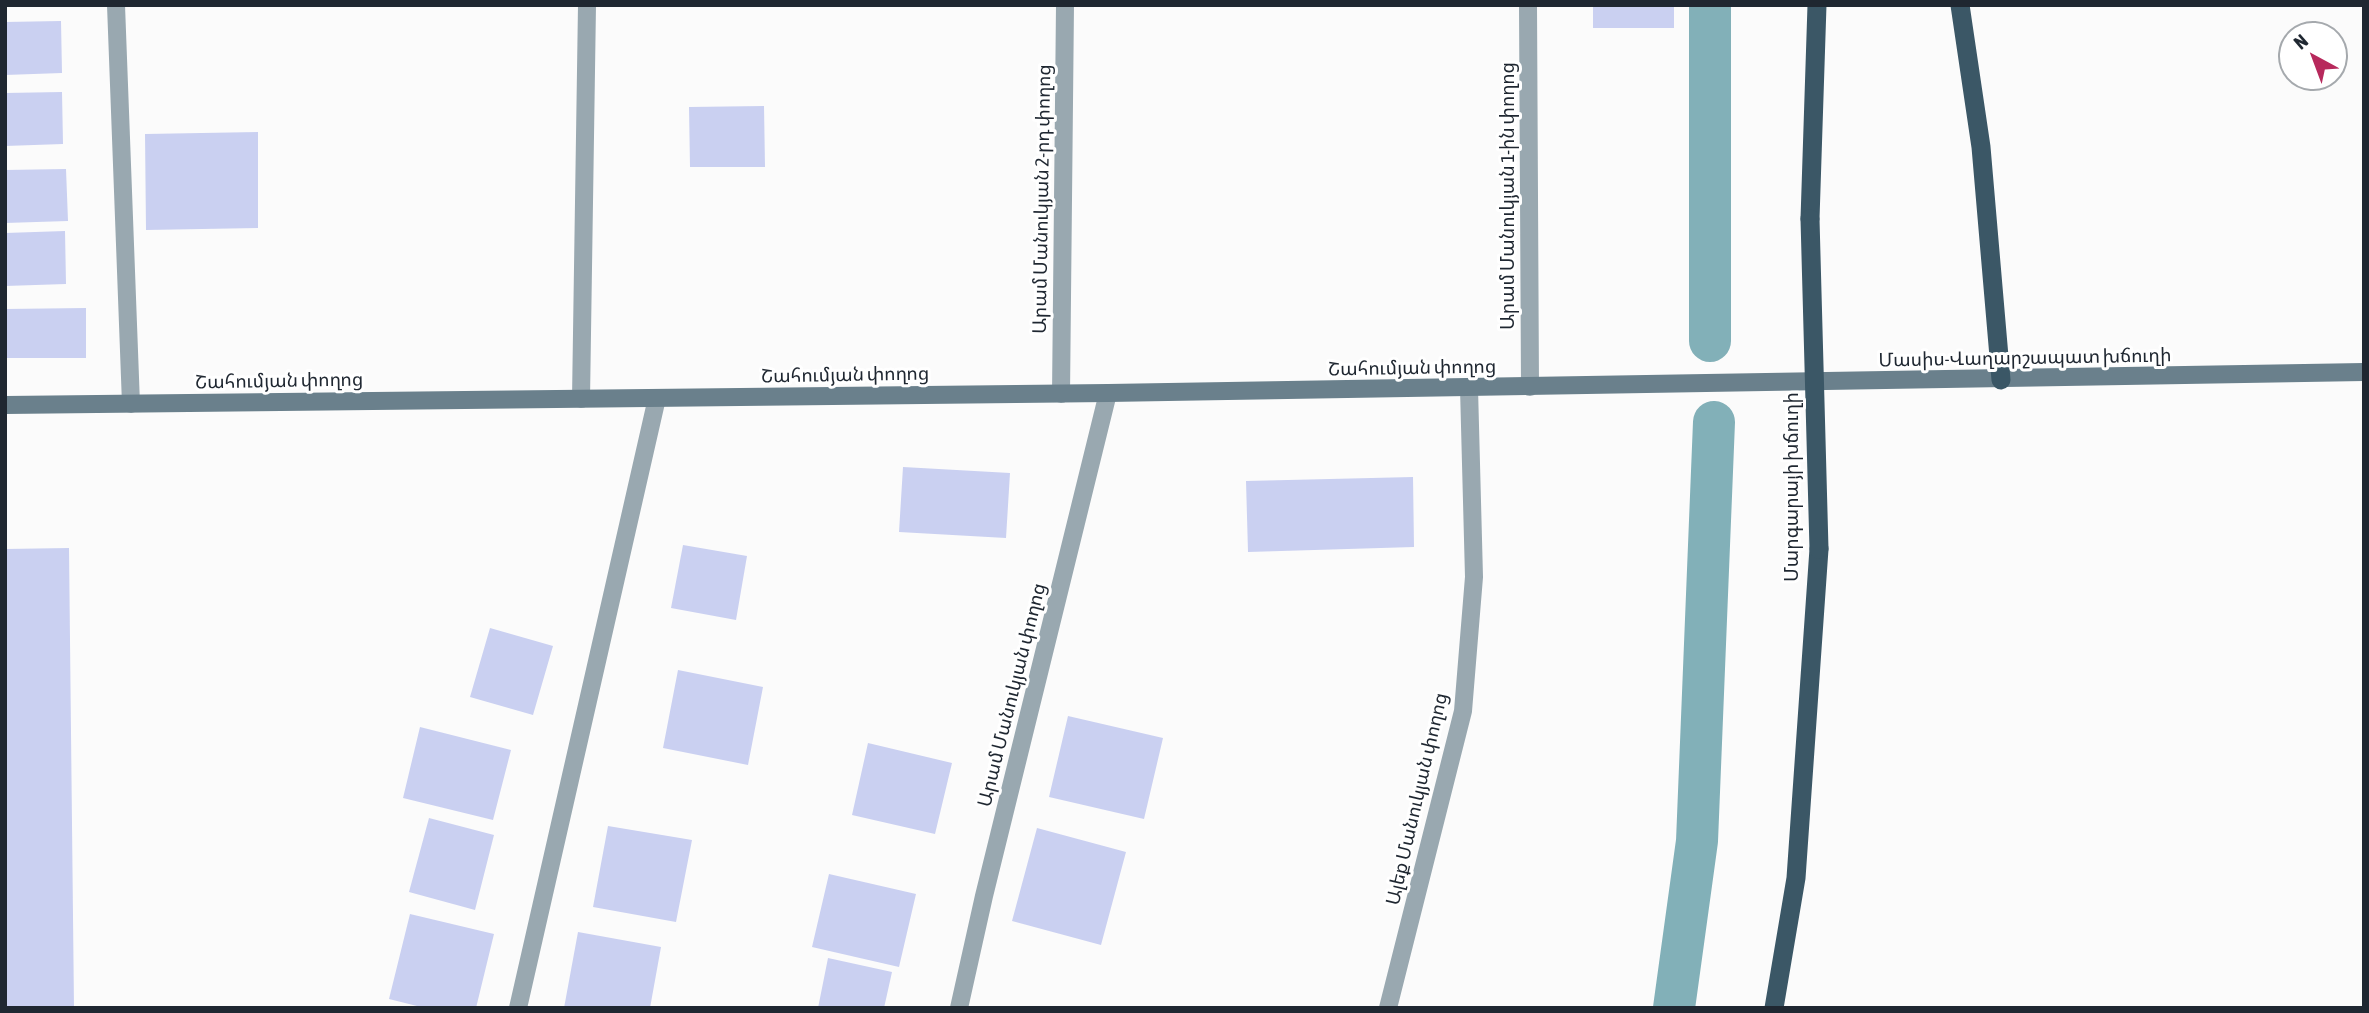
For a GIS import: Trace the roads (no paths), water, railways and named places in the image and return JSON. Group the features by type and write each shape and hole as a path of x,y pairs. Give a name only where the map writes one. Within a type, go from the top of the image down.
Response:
{"highway":[{"name":"Մարգարայի խճուղի","path":"1774,1008 1796,878 1819,550 1810,219 1818,5"},
{"path":"1960,5 1981,147 2001,380"}],"main road":[{"name":"Մասիս-Վաղարշապատ խճուղի","path":"1686,384 2364,372"},
{"name":"Շահումյան փողոց","path":"5,405 1060,394 1686,384"}],"street":[{"path":"116,5 131,404"},
{"path":"581,399 587,5"},
{"name":"Արամ Մանուկյան 2-րդ փողոց","path":"1060,394 1065,5"},
{"name":"Արամ Մանուկյան 1-ին փողոց","path":"1528,5 1530,387"},
{"name":"Ալեք Մանուկյան փողոց","path":"1388,1008 1463,711 1474,576 1469,388"},
{"name":"Արամ Մանուկյան փողոց","path":"960,1008 984,896 1108,393"},
{"path":"517,1008 657,398"}],"waterway":[{"path":"1710,5 1710,341"},
{"path":"1674,1008 1697,841 1714,422"}]}
